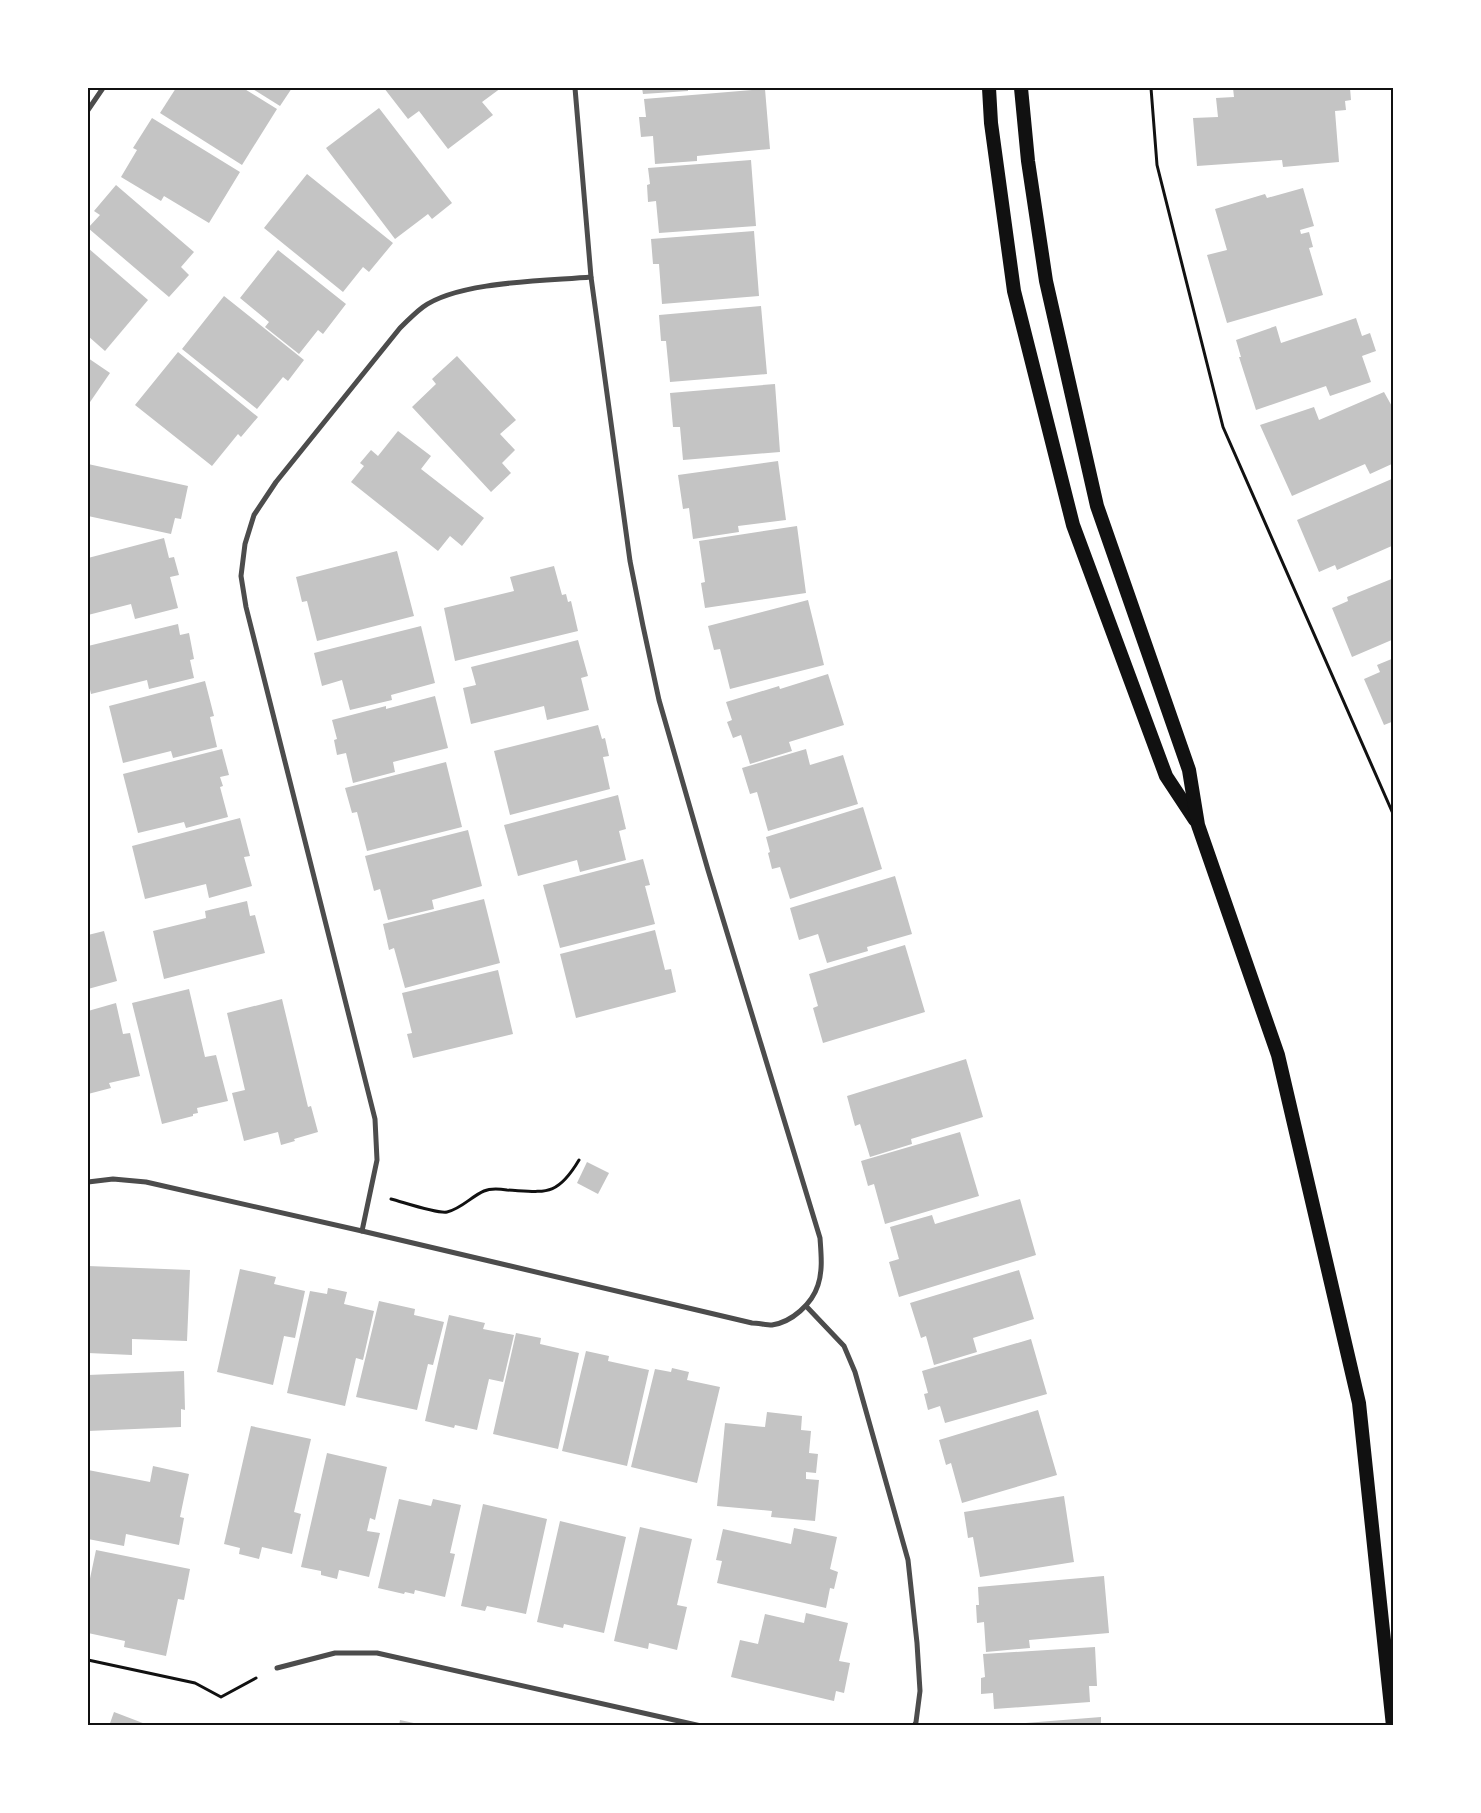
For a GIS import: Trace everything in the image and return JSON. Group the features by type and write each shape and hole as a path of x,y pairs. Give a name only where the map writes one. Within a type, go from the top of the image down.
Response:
{"highway":[{"path":"989,88 991,123 1014,291 1073,525 1166,776 1198,825"},
{"path":"1021,88 1028,161 1046,282 1097,506 1189,770 1198,825 1278,1055 1359,1403 1393,1726"}],"street":[{"path":"88,110 102,88"},
{"path":"88,1182 113,1179 146,1182 752,1323 772,1325 793,1317 806,1306 818,1286 822,1263 820,1238 708,870 659,700 630,561 592,277 575,88"},
{"path":"362,1231 377,1160 374,1119 246,607 241,576 245,544 254,515 276,482 400,328 424,306 457,292 493,286 592,277"},
{"path":"806,1306 844,1346 851,1363 908,1560 920,1691 914,1726"},
{"path":"277,1668 335,1653 377,1653 701,1726"}],"path":[{"path":"1151,88 1157,164 1223,427 1394,816"},
{"path":"371,1194 437,1212 447,1212 485,1190 544,1192 558,1186 569,1177 579,1160"},
{"path":"88,1660 194,1683 221,1697 277,1668"}],"building":[{"path":"176,88 243,88 277,109 242,165 160,113"},
{"path":"251,88 292,88 280,106"},
{"path":"384,88 501,88 482,102 493,115 448,149 419,111 408,119"},
{"path":"642,88 688,88 688,91 643,94"},
{"path":"1233,88 1350,88 1351,100 1345,101 1346,110 1335,111 1339,162 1283,167 1282,160 1197,166 1193,118 1218,117 1216,98 1234,97"},
{"path":"765,89 770,149 697,156 697,161 655,164 653,136 641,137 639,117 646,117 644,99"},
{"path":"379,108 452,203 432,219 428,214 395,239 326,148"},
{"path":"152,118 240,172 209,223 164,196 161,201 121,177 137,150 133,148"},
{"path":"751,160 756,226 659,233 656,201 648,202 647,185 650,184 648,168"},
{"path":"307,174 393,243 369,272 363,267 343,292 264,228"},
{"path":"116,185 194,252 181,267 189,275 169,297 88,228 100,215 94,211"},
{"path":"1303,188 1314,226 1300,230 1301,234 1309,232 1313,247 1309,248 1323,295 1227,323 1207,255 1227,250 1215,209 1265,194 1267,198"},
{"path":"754,231 759,296 662,304 659,264 653,264 651,239"},
{"path":"88,248 148,300 105,351 88,336"},
{"path":"278,250 346,304 323,334 318,330 299,354 265,327 269,322 240,298"},
{"path":"224,296 304,360 288,381 283,377 257,409 182,349"},
{"path":"761,306 767,374 670,382 666,341 661,341 659,315"},
{"path":"1356,318 1362,336 1370,333 1376,351 1362,356 1371,382 1330,396 1326,386 1256,410 1239,357 1241,357 1236,340 1276,326 1281,343"},
{"path":"178,352 258,417 241,437 238,434 212,466 135,405"},
{"path":"457,356 516,420 500,434 515,450 502,463 511,473 491,492 412,407 436,384 432,379"},
{"path":"88,358 110,373 88,405"},
{"path":"775,384 780,452 683,460 680,427 673,427 670,393"},
{"path":"1384,392 1394,410 1394,463 1370,474 1365,464 1292,496 1260,425 1314,407 1319,420"},
{"path":"398,431 431,456 421,469 484,518 462,546 450,536 438,551 351,482 364,466 360,463 371,450 378,456"},
{"path":"778,461 786,520 738,526 739,532 693,539 689,508 683,509 678,475"},
{"path":"88,464 188,486 181,519 175,518 171,534 88,516"},
{"path":"1394,478 1394,545 1337,570 1335,565 1319,572 1297,520"},
{"path":"797,526 806,593 705,608 701,583 705,582 699,541"},
{"path":"164,538 169,558 174,557 179,575 170,577 178,608 135,619 131,604 88,615 88,558"},
{"path":"397,551 414,616 317,641 307,601 302,602 296,577"},
{"path":"554,566 562,595 566,594 568,602 571,601 578,631 455,661 444,608 514,591 510,577"},
{"path":"1394,578 1394,639 1352,657 1332,608 1348,601 1347,597"},
{"path":"808,600 824,665 730,689 720,649 714,650 708,626"},
{"path":"178,624 180,635 189,633 194,659 190,660 194,678 149,689 147,680 91,694 88,681 88,646"},
{"path":"421,626 435,683 391,695 392,700 350,710 342,680 322,686 314,653"},
{"path":"578,640 588,676 581,678 589,710 547,720 544,706 471,724 463,688 476,685 471,667"},
{"path":"1394,658 1394,721 1384,725 1364,679 1380,672 1377,665"},
{"path":"828,674 844,725 789,742 792,751 750,764 741,735 733,738 727,722 732,720 726,702 779,686 780,689"},
{"path":"205,681 214,716 210,717 217,747 173,758 171,751 123,763 109,706"},
{"path":"435,696 448,748 393,762 395,772 353,783 346,753 337,755 334,740 337,739 332,720 386,706 386,709"},
{"path":"598,725 602,739 605,738 609,756 603,757 610,789 510,815 494,751"},
{"path":"222,749 229,775 220,777 223,786 220,787 228,817 186,828 184,822 138,833 123,774"},
{"path":"806,749 810,765 843,755 858,804 768,831 757,792 750,794 742,768"},
{"path":"446,762 462,827 367,851 357,812 352,813 345,788"},
{"path":"618,795 626,829 619,831 626,860 580,872 577,860 518,876 504,825"},
{"path":"863,807 882,869 790,899 780,867 772,869 766,837"},
{"path":"240,818 250,856 244,857 252,886 209,898 206,884 145,899 132,846"},
{"path":"468,830 482,886 432,900 434,909 388,920 380,889 374,891 365,856"},
{"path":"643,859 650,885 645,886 655,924 560,948 543,885"},
{"path":"895,876 912,934 867,947 868,951 827,963 818,934 799,940 790,908"},
{"path":"484,899 500,963 405,988 394,948 389,950 383,924"},
{"path":"247,901 250,916 255,915 265,953 164,979 153,931 206,918 205,911"},
{"path":"655,930 665,970 671,969 676,992 576,1018 560,954"},
{"path":"104,931 117,981 88,989 88,935"},
{"path":"905,945 925,1012 823,1043 813,1008 818,1006 809,974"},
{"path":"498,970 513,1034 413,1058 407,1034 412,1033 402,993"},
{"path":"189,989 205,1057 216,1055 228,1101 197,1108 198,1113 193,1114 193,1116 162,1124 132,1003"},
{"path":"282,999 308,1107 311,1106 318,1132 281,1145 278,1132 244,1141 232,1093 245,1090 227,1013"},
{"path":"116,1003 123,1034 130,1033 140,1076 109,1083 111,1088 88,1094 88,1011"},
{"path":"966,1059 983,1117 911,1139 912,1144 870,1157 860,1124 855,1126 847,1096"},
{"path":"960,1132 979,1196 885,1224 874,1184 868,1186 861,1161"},
{"path":"587,1162 609,1173 598,1194 577,1183"},
{"path":"1020,1199 1036,1255 899,1297 889,1262 899,1259 890,1227 932,1215 935,1224"},
{"path":"88,1266 190,1270 187,1341 132,1339 132,1355 88,1353"},
{"path":"240,1269 276,1277 274,1284 305,1291 295,1338 284,1336 273,1385 217,1372"},
{"path":"1019,1270 1034,1319 973,1338 977,1352 934,1365 926,1336 921,1338 910,1303"},
{"path":"328,1288 347,1292 344,1304 374,1311 363,1360 356,1358 345,1406 287,1393 310,1291 327,1294"},
{"path":"379,1301 415,1309 414,1315 444,1322 433,1365 428,1364 417,1410 356,1397"},
{"path":"449,1315 485,1323 483,1329 514,1335 503,1382 489,1379 477,1430 455,1425 454,1428 425,1421"},
{"path":"516,1333 541,1338 540,1344 579,1353 558,1449 493,1434"},
{"path":"1031,1339 1047,1394 945,1423 940,1406 928,1410 924,1394 928,1393 922,1371"},
{"path":"586,1351 609,1356 608,1361 649,1370 627,1466 562,1451"},
{"path":"672,1368 689,1372 687,1380 720,1387 697,1483 631,1467 655,1369 671,1372"},
{"path":"184,1371 185,1410 181,1409 181,1427 88,1431 88,1375"},
{"path":"1038,1410 1057,1475 962,1503 951,1463 946,1465 939,1440"},
{"path":"767,1412 802,1416 801,1430 811,1431 809,1453 818,1454 816,1473 806,1472 806,1479 819,1480 815,1521 771,1517 772,1511 717,1506 725,1423 765,1427"},
{"path":"251,1426 311,1439 294,1512 301,1514 292,1554 262,1547 259,1559 239,1554 240,1548 224,1544"},
{"path":"327,1453 387,1467 375,1520 370,1518 367,1531 380,1533 369,1577 339,1570 337,1579 321,1575 321,1571 301,1567"},
{"path":"153,1466 189,1474 180,1517 184,1518 179,1545 126,1534 124,1546 88,1539 88,1470 150,1482"},
{"path":"1064,1496 1074,1562 980,1577 973,1537 968,1538 964,1512"},
{"path":"399,1499 431,1506 433,1499 461,1505 450,1553 455,1554 445,1597 415,1590 414,1594 405,1592 404,1594 378,1588"},
{"path":"483,1504 547,1519 526,1614 487,1606 485,1611 461,1606"},
{"path":"560,1521 626,1537 604,1633 564,1624 563,1628 537,1622"},
{"path":"640,1527 692,1539 677,1605 687,1607 677,1650 649,1643 648,1649 614,1641"},
{"path":"794,1528 837,1537 830,1569 838,1572 834,1589 830,1588 826,1608 717,1583 722,1561 716,1560 723,1529 791,1544"},
{"path":"96,1550 190,1569 184,1600 178,1599 166,1656 124,1647 125,1641 88,1633 88,1588"},
{"path":"1104,1576 1109,1633 1029,1640 1030,1648 986,1652 984,1622 977,1623 978,1587"},
{"path":"806,1613 848,1623 839,1661 850,1663 844,1693 836,1691 834,1701 731,1677 740,1640 758,1644 765,1614 804,1623"},
{"path":"1095,1647 1097,1686 1089,1686 1090,1702 994,1709 993,1693 981,1694 981,1678 985,1677 983,1654"},
{"path":"114,1712 148,1725 148,1726 109,1726"},
{"path":"1101,1717 1101,1726 1014,1726 1014,1724"},
{"path":"400,1720 423,1725 423,1726 399,1726"}]}
